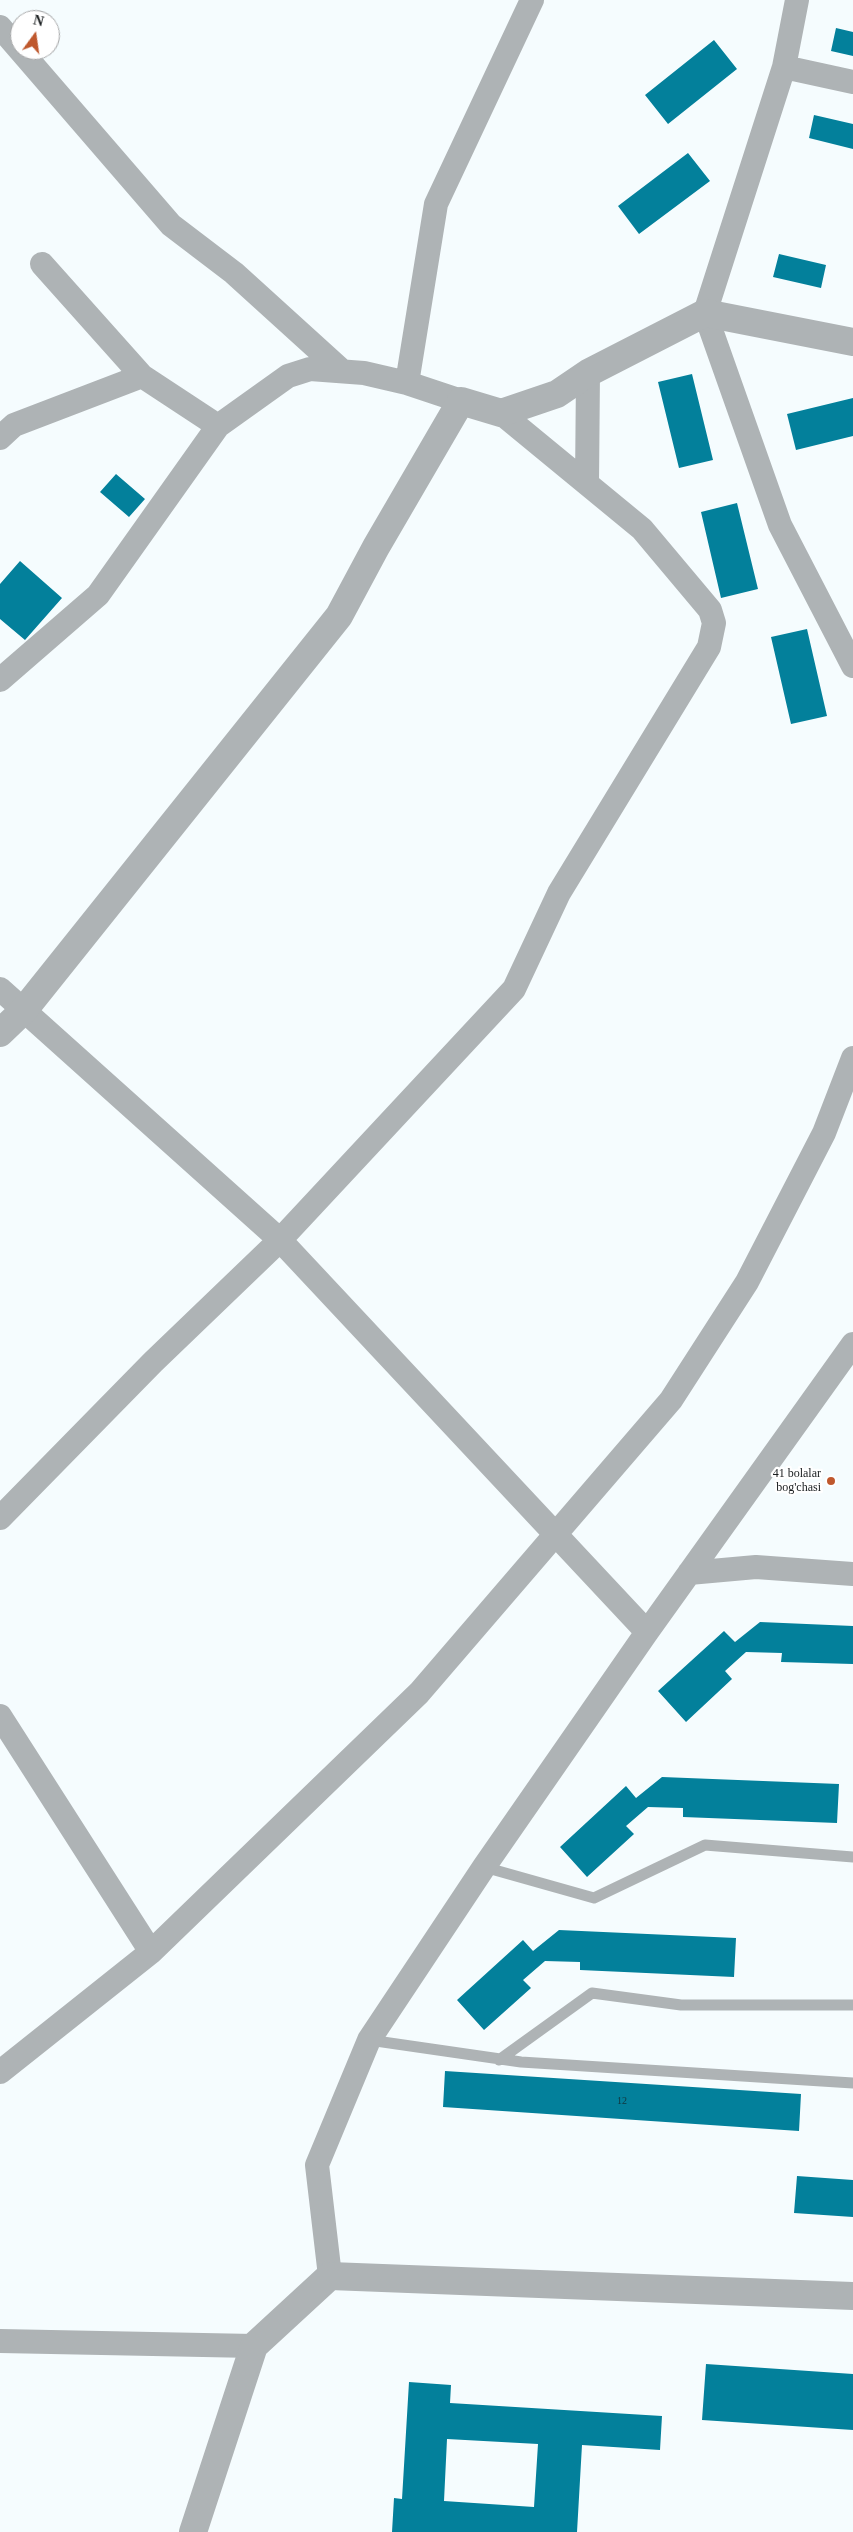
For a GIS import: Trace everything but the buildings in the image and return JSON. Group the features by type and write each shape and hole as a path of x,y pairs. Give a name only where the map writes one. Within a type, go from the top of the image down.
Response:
{"street":[{"path":"406,383 436,204 532,0"},
{"path":"797,0 784,67 706,313 780,525 853,666"},
{"path":"0,27 171,225 234,273 342,371"},
{"path":"784,67 853,82"},
{"path":"42,264 142,376 218,426"},
{"path":"501,413 557,394 588,373 706,313 853,342"},
{"path":"0,680 98,595 218,426 288,376 310,369 342,371 406,383 501,413 642,529 710,610 714,623 711,641 559,893 514,989 280,1240 153,1362 0,1518"},
{"path":"587,483 588,373"},
{"path":"5,426 142,376"},
{"path":"0,1033 24,1010 340,616 376,547 462,401"},
{"path":"0,989 280,1240 554,1535 647,1632"},
{"path":"0,2072 151,1952 419,1692 672,1400 747,1282 824,1134 853,1058"},
{"path":"330,2276 317,2165 369,2040 484,1866 647,1632 853,1344"},
{"path":"689,1573 756,1566 853,1574"},
{"path":"0,1716 151,1952"},
{"path":"193,2532 254,2346 330,2276 853,2296"},
{"path":"0,2341 254,2346"}],"lane":[{"path":"484,1866 594,1898 705,1845 853,1857"},
{"path":"499,2060 592,1993 681,2005 853,2005"},
{"path":"369,2040 499,2060 853,2083"}],"place":[{"name":"41 bolalar bog'chasi","path":"831,1481"}]}
